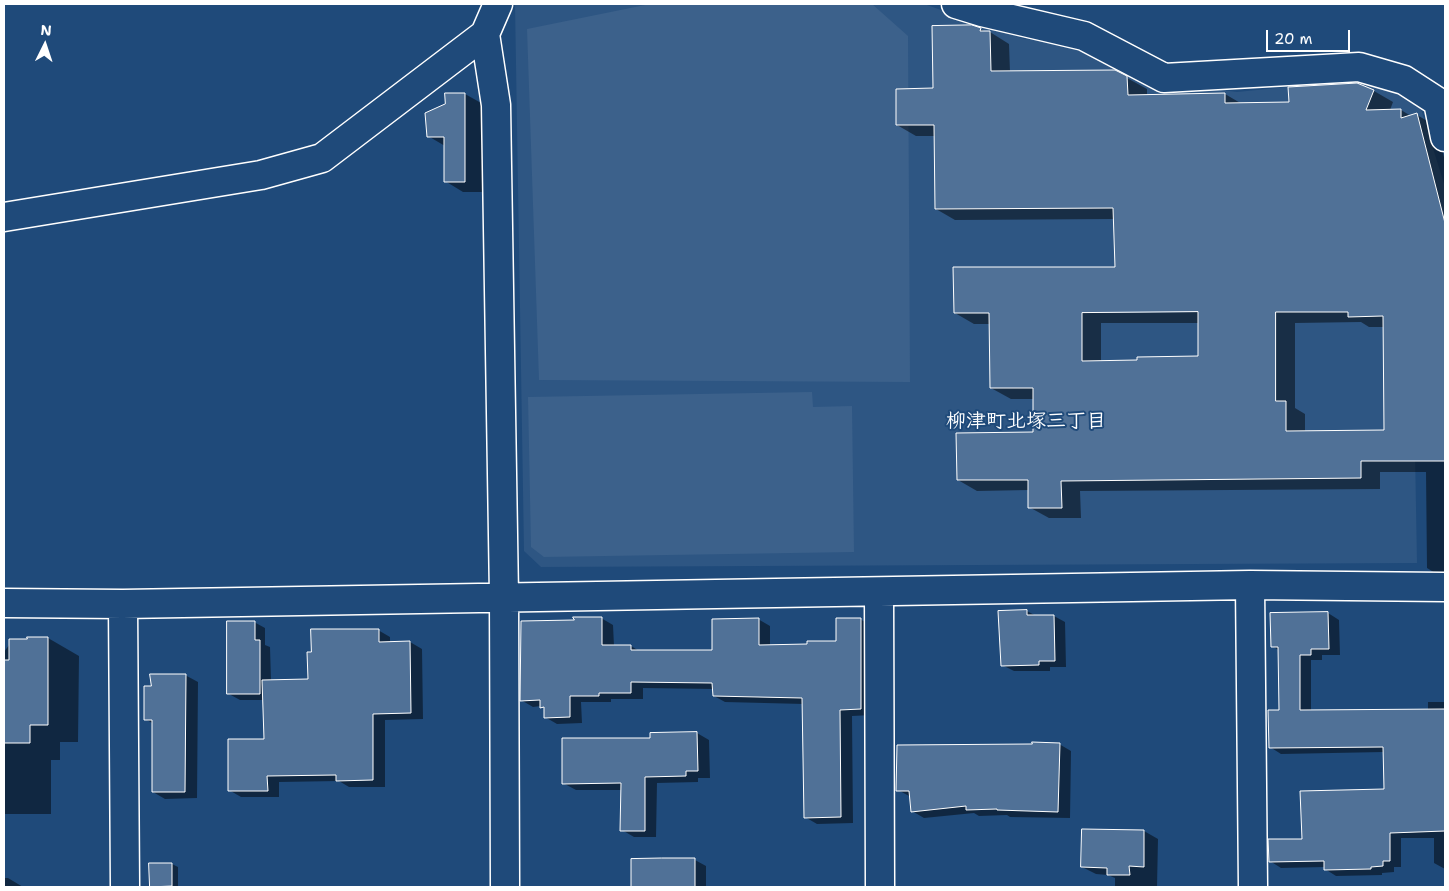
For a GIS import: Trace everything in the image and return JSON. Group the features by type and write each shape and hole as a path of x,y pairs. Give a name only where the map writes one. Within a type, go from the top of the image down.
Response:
{"street":[{"path":"4,217 260,175 322,158 485,34 498,4"},
{"path":"956,4 1084,36 1164,78 1359,67 1404,80 1438,102 1445,137"},
{"path":"485,34 496,105 504,596 505,887"},
{"path":"1250,585 1253,887"},
{"path":"4,603 123,604 504,596 879,592 1250,585 1445,587"},
{"path":"879,592 880,887"},
{"path":"123,604 126,887"}],"shaded area":[{"path":"515,4 924,4 1024,39 1087,43 1161,82 1237,92 1356,80 1389,89 1421,109 1445,187 1445,227 1411,227 1417,563 541,567 524,551"},
{"path":"650,4 872,4 908,36 910,382 539,380 527,29"},
{"path":"812,392 813,407 852,406 854,552 544,557 531,547 528,397"}],"building":[{"path":"972,25 981,28 980,31 990,31 991,71 1115,70 1127,76 1128,95 1225,93 1225,103 1289,102 1288,87 1357,83 1374,90 1366,110 1401,109 1401,118 1417,113 1445,223 1445,461 1361,461 1361,478 1061,481 1062,508 1028,508 1028,480 957,480 956,433 1033,432 1033,388 990,388 989,313 954,313 953,267 1115,267 1113,208 935,209 934,125 896,125 896,89 933,88 932,26","holes":["1198,312 1198,356 1137,357 1137,360 1082,361 1082,313","1276,312 1348,312 1348,317 1383,316 1384,430 1286,431 1286,401 1276,401"]},
{"path":"445,93 465,93 465,182 444,182 444,137 427,137 425,113 445,104"},
{"path":"1027,610 1027,615 1054,615 1055,661 1039,661 1039,665 1001,666 998,611"},
{"path":"1328,612 1329,649 1311,649 1311,655 1300,655 1300,710 1445,709 1445,831 1390,833 1390,861 1383,861 1383,866 1371,867 1371,869 1324,870 1324,861 1269,862 1268,839 1302,839 1300,791 1384,789 1383,747 1269,748 1268,710 1279,710 1278,647 1271,647 1270,613"},
{"path":"573,617 602,617 602,645 631,645 631,650 712,650 712,619 759,618 759,645 807,644 807,641 836,641 836,618 861,618 861,709 840,710 841,817 804,818 802,698 713,696 712,683 631,682 631,693 599,693 599,696 570,696 570,717 544,718 544,707 540,708 540,700 520,701 521,621 574,620"},
{"path":"227,621 255,621 255,640 260,640 260,694 227,694"},
{"path":"311,629 379,629 379,642 410,641 411,713 373,714 373,780 336,781 336,775 267,776 268,791 228,791 228,739 264,739 262,680 308,679 307,652 311,652"},
{"path":"27,637 48,637 48,725 30,725 30,743 4,743 4,660 9,660 9,639 27,639"},
{"path":"150,674 186,674 185,792 152,792 152,720 144,720 144,686 151,686"},
{"path":"697,732 698,771 686,771 686,776 645,777 645,831 620,831 621,783 562,784 562,738 650,738 650,733"},
{"path":"1032,742 1060,743 1058,812 997,809 966,810 966,806 911,812 909,791 896,791 897,745 1032,744"},
{"path":"1082,829 1144,830 1144,867 1129,866 1130,875 1107,875 1107,868 1081,867"},
{"path":"695,858 695,887 631,887 631,859"},
{"path":"149,863 172,863 172,886 150,887"}],"district":[{"name":"柳津町北塚三丁目","path":"1026,422"}]}
